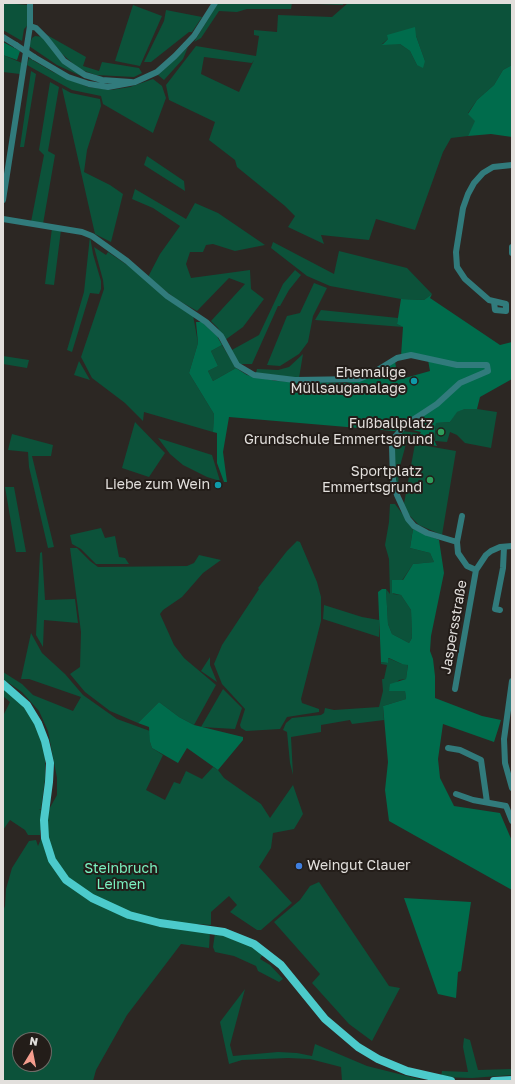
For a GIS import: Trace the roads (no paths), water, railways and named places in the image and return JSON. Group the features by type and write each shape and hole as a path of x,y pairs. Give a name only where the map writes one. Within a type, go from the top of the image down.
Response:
{"main road":[{"path":"3,684 27,705 43,734 50,763 44,820 45,842 57,867 71,884 97,900 124,913 155,922 224,932 254,944 282,965 325,1019 358,1047 378,1059 407,1072 451,1081"},
{"path":"494,1081 512,1080"}],"street":[{"path":"3,200 33,27 30,3"},
{"path":"3,37 68,77 89,84 117,86 135,82 157,72 192,39 215,3"},
{"path":"33,27 64,61 85,75 102,80 135,82"},
{"path":"494,302 489,300 461,276 456,263 456,252 463,208 474,183 482,173 493,167 512,165"},
{"path":"3,219 82,232 92,236 127,261 167,296 206,322 220,336 237,365 254,375 295,380 358,379 372,374 397,358 411,355 457,365 487,365 488,371 460,383 437,404 405,426 395,438 392,446 395,490 398,502 408,519 419,529 427,533 457,542"},
{"path":"512,246 512,253"},
{"name":"Jaspersstraße","path":"462,516 457,542 460,558 467,566 476,570"},
{"name":"Jaspersstraße","path":"455,689 476,570 486,555 491,551 512,546"},
{"path":"500,610 495,609 503,568 504,547"},
{"path":"512,681 504,747 506,767 512,788"},
{"path":"448,748 459,750 481,760 487,802"},
{"path":"456,794 506,806 512,821"}],"place":[{"name":"Ehemalige Müllsauganalage","path":"414,381"},
{"name":"Fußballplatz Grundschule Emmertsgrund","path":"441,432"},
{"name":"Sportplatz Emmertsgrund","path":"430,480"},
{"name":"Liebe zum Wein","path":"218,485"},
{"name":"Weingut Clauer","path":"299,866"}],"park label":[{"name":"Steinbruch Leimen","path":"121,878"}]}
